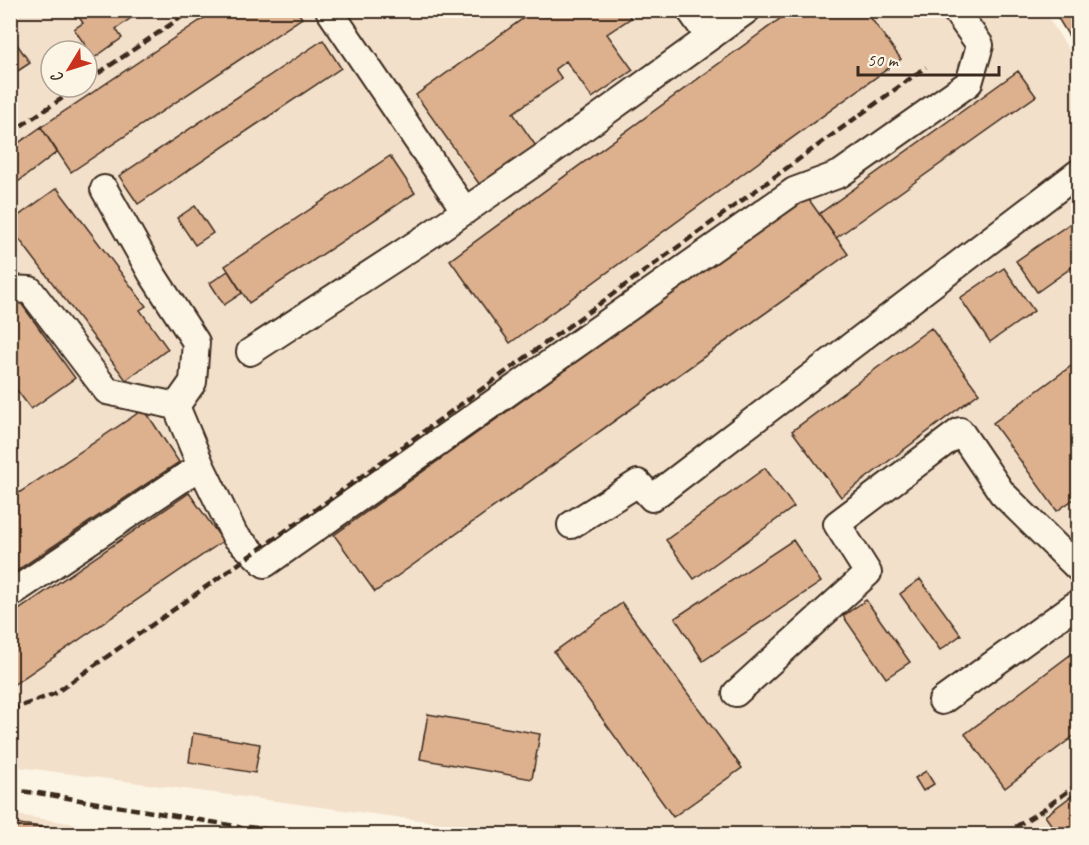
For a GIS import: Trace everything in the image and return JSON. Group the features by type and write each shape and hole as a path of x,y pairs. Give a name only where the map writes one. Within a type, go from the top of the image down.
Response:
{"lane":[{"path":"329,10 465,211"},
{"path":"690,10 710,37"},
{"path":"250,352 465,211 747,10"},
{"path":"176,406 201,466 235,536 265,564 794,190 840,174 969,84 980,45 955,10"},
{"path":"571,525 638,483 652,498 1078,173"},
{"path":"104,189 152,274 196,342 193,382 176,406"},
{"path":"10,289 30,290 107,391 176,406"},
{"path":"736,693 868,573 837,524 960,431 1002,493 1078,568"},
{"path":"10,594 201,466"},
{"path":"942,701 1078,603"}],"shaded area":[{"path":"11,11 1044,11 1078,64 1078,834 523,834 11,766"},
{"path":"10,814 142,834 11,834"}],"building":[{"path":"74,10 142,10 116,29 122,38 99,54 99,39 81,39 74,29 83,23"},
{"path":"216,10 296,10 302,18 71,172 41,127 83,99 99,99 99,88"},
{"path":"535,10 625,10 631,18 607,34 633,70 592,98 566,61 555,69 562,79 513,113 538,149 482,188 416,95"},
{"path":"792,10 865,10 901,59 510,343 450,260"},
{"path":"1053,10 1078,10 1078,51"},
{"path":"10,34 30,63 10,76"},
{"path":"323,40 341,68 138,204 119,176"},
{"path":"1018,71 1036,96 836,238 819,214"},
{"path":"41,127 57,152 10,188 10,149"},
{"path":"390,156 415,193 249,303 225,266"},
{"path":"57,188 146,306 140,310 168,349 126,380 10,227 10,222"},
{"path":"807,197 848,254 375,592 334,535"},
{"path":"195,206 213,233 195,245 177,218"},
{"path":"1078,218 1078,263 1037,292 1016,261"},
{"path":"1004,268 1034,311 990,342 960,298"},
{"path":"228,271 242,293 224,305 210,283"},
{"path":"18,299 75,378 31,409 10,381 10,304"},
{"path":"931,328 979,393 841,497 792,431"},
{"path":"1078,361 1078,496 1057,511 993,423"},
{"path":"144,409 179,462 10,575 10,499"},
{"path":"765,468 794,507 694,579 666,540"},
{"path":"189,493 223,541 10,687 10,616"},
{"path":"793,540 821,582 703,661 675,618"},
{"path":"920,579 961,635 940,650 900,594"},
{"path":"866,600 910,662 886,678 843,616"},
{"path":"622,603 742,768 673,817 554,652"},
{"path":"1078,649 1078,733 1005,788 965,734"},
{"path":"428,714 540,734 532,779 420,759"},
{"path":"193,733 260,744 255,773 189,762"},
{"path":"926,771 934,784 923,791 915,778"},
{"path":"1078,791 1078,834 1058,834 1045,816"},
{"path":"10,823 75,831 75,834 10,834"}],"railway":[{"path":"99,73 192,10"},
{"path":"10,710 54,694 329,500 926,67"},
{"path":"10,133 61,99"},
{"path":"1004,834 1078,784"},
{"path":"10,790 236,826 256,834"},
{"path":"248,827 303,834"}]}
